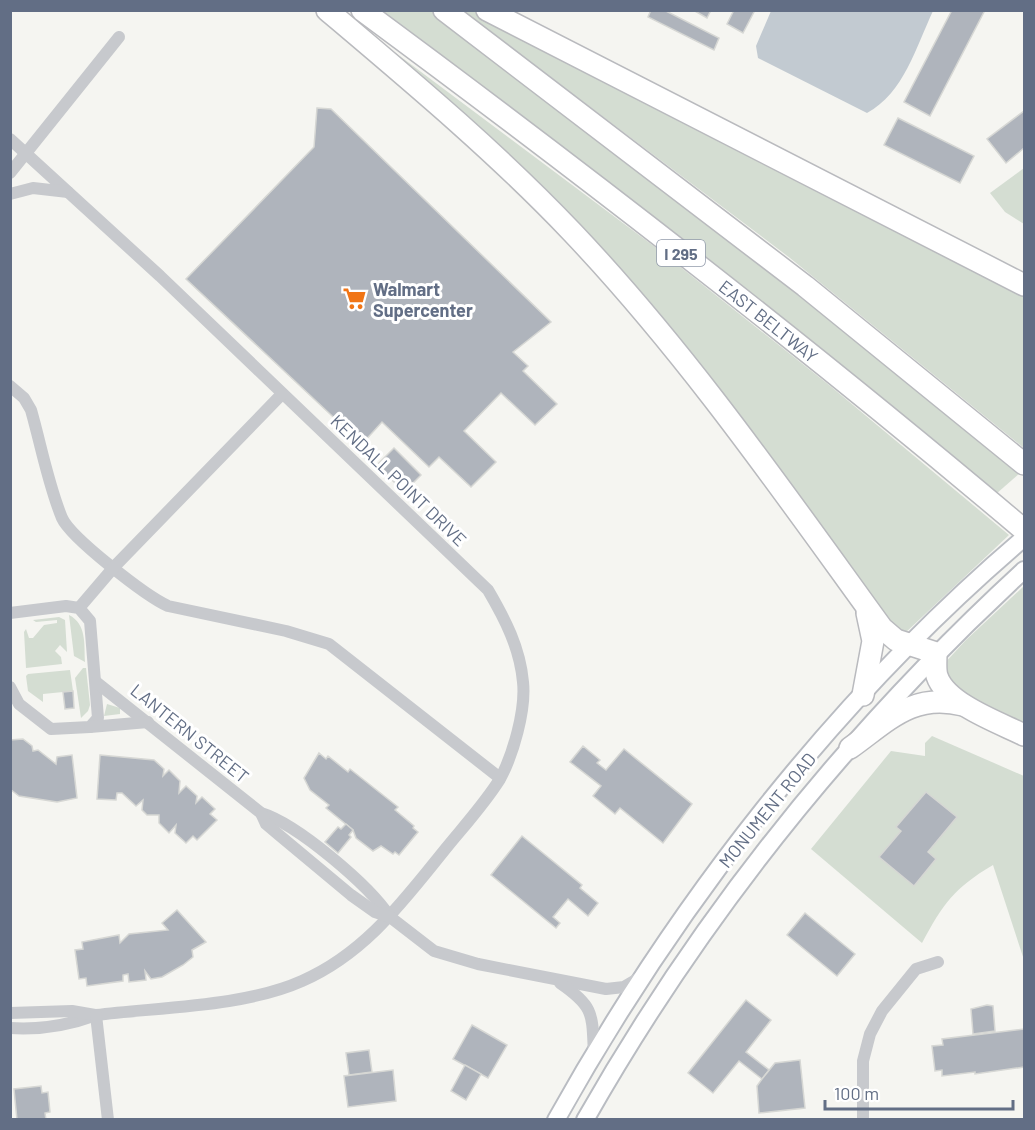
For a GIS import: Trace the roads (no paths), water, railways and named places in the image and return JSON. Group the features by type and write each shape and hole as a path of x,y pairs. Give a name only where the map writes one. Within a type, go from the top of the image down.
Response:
{"highway":[{"path":"327,10 487,147 573,233 642,311 706,391 882,628 896,640 936,653 936,674 942,687 968,706 1024,735"},
{"name":"EAST BELTWAY","path":"362,10 642,222 1024,530"},
{"name":"I 295","path":"444,10 805,286 1024,464"},
{"path":"487,10 1024,285"},
{"path":"863,695 873,641 864,603"},
{"path":"850,748 910,705 932,701 968,706"}],"main road":[{"name":"MONUMENT ROAD","path":"556,1119 644,975 741,838 863,695 911,645 1024,538"},
{"name":"MONUMENT ROAD","path":"585,1119 669,983 734,890 850,748 936,653 1024,570"},
{"path":"599,1094 599,1119"}],"street":[{"path":"10,172 28,153 119,36"},
{"name":"KENDALL POINT DRIVE","path":"10,139 28,153 488,590 511,630 524,683 517,732 500,778 390,917 348,957 323,972 282,989 246,998 96,1015"},
{"path":"10,194 33,188 69,192"},
{"path":"10,386 24,398 31,410 66,525 156,601 168,606 286,630 329,644 500,778"},
{"path":"79,608 114,567 282,394"},
{"path":"11,612 66,606 79,608 90,621 98,718 90,727"},
{"name":"LANTERN STREET","path":"96,682 261,813 288,825 381,902 390,917 434,951 478,964 606,989 624,987 644,975"},
{"path":"10,687 19,704 51,729 148,722"},
{"path":"863,1119 863,1061 870,1034 882,1011 916,969 938,962"},
{"path":"551,978 585,1001 591,1012 594,1055"},
{"path":"10,1013 72,1011 96,1015"},
{"path":"10,1028 74,1023 96,1015"},
{"path":"96,1015 108,1119"}],"place":[{"name":"Walmart Supercenter","path":"355,299"}]}
